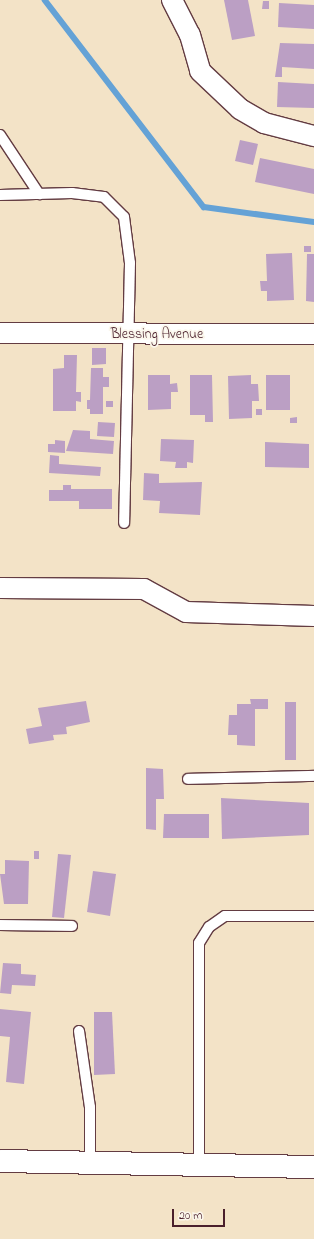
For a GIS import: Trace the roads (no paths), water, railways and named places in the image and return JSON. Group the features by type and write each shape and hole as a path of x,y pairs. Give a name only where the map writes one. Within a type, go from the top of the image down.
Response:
{"main road":[{"path":"0,1161 314,1167"}],"street":[{"path":"172,0 190,35 200,71 240,109 264,124 314,136"},
{"name":"Blessing Avenue","path":"0,333 128,335 314,334"},
{"path":"0,588 144,589 186,612 314,616"}],"lane":[{"path":"0,134 39,194"},
{"path":"0,195 39,194 104,197 124,217 130,263 124,523"},
{"path":"188,778 314,776"},
{"path":"199,1165 199,943 209,927 224,916 314,916"},
{"path":"0,925 72,926"},
{"path":"79,1031 90,1107 90,1163"}],"waterway":[{"path":"45,0 204,207 314,222"}]}
